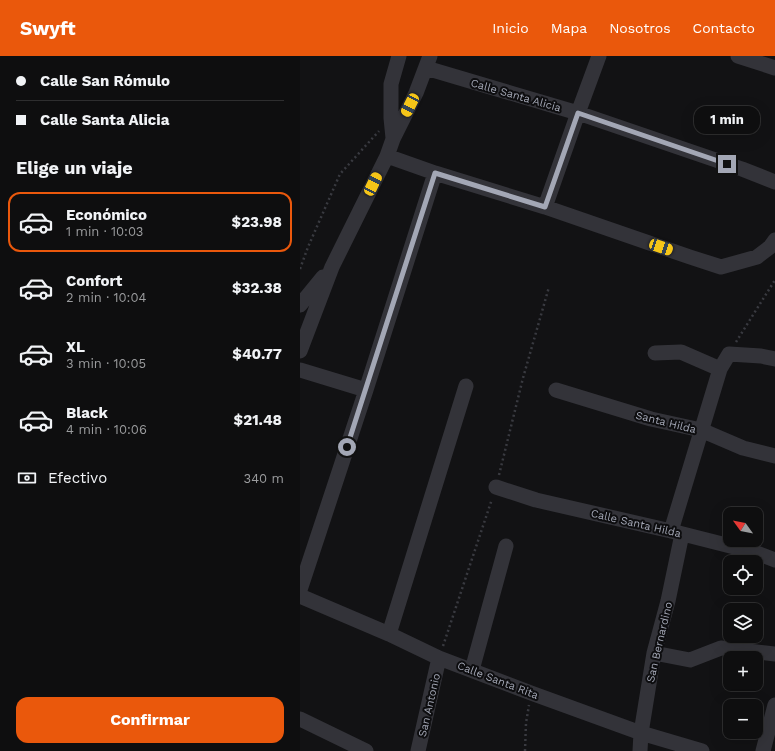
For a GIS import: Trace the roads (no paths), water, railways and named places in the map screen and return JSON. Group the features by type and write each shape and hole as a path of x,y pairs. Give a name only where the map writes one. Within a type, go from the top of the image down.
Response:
{"street":[{"path":"393,139 391,118 391,84 399,56"},
{"path":"545,207 599,56"},
{"path":"738,56 775,68"},
{"path":"300,352 332,268 387,156 393,139 416,93 428,62"},
{"name":"Calle Santa Alicia","path":"428,62 742,168 775,182"},
{"path":"391,84 416,93"},
{"path":"387,156 435,173 545,207 721,267 757,257 770,247 775,240"},
{"path":"300,590 435,173"},
{"path":"300,305 332,268"},
{"path":"655,353 681,352 720,369"},
{"name":"San Bernardino","path":"640,751 641,733 654,654 668,601 677,532 701,430 720,369 729,354 761,356 775,359"},
{"path":"300,370 366,390"},
{"path":"389,634 466,386"},
{"name":"Santa Hilda","path":"556,390 651,419 701,430 743,448 775,456"},
{"name":"Calle Santa Hilda","path":"496,487 536,500 677,532 754,552 775,560"},
{"path":"472,670 506,546"},
{"name":"Calle Santa Rita","path":"300,596 389,634 439,658 641,733 702,751"},
{"path":"654,654 690,660 721,648 775,654"},
{"name":"San Antonio","path":"418,751 439,658"},
{"path":"763,751 775,705"},
{"path":"300,719 366,751"}]}
